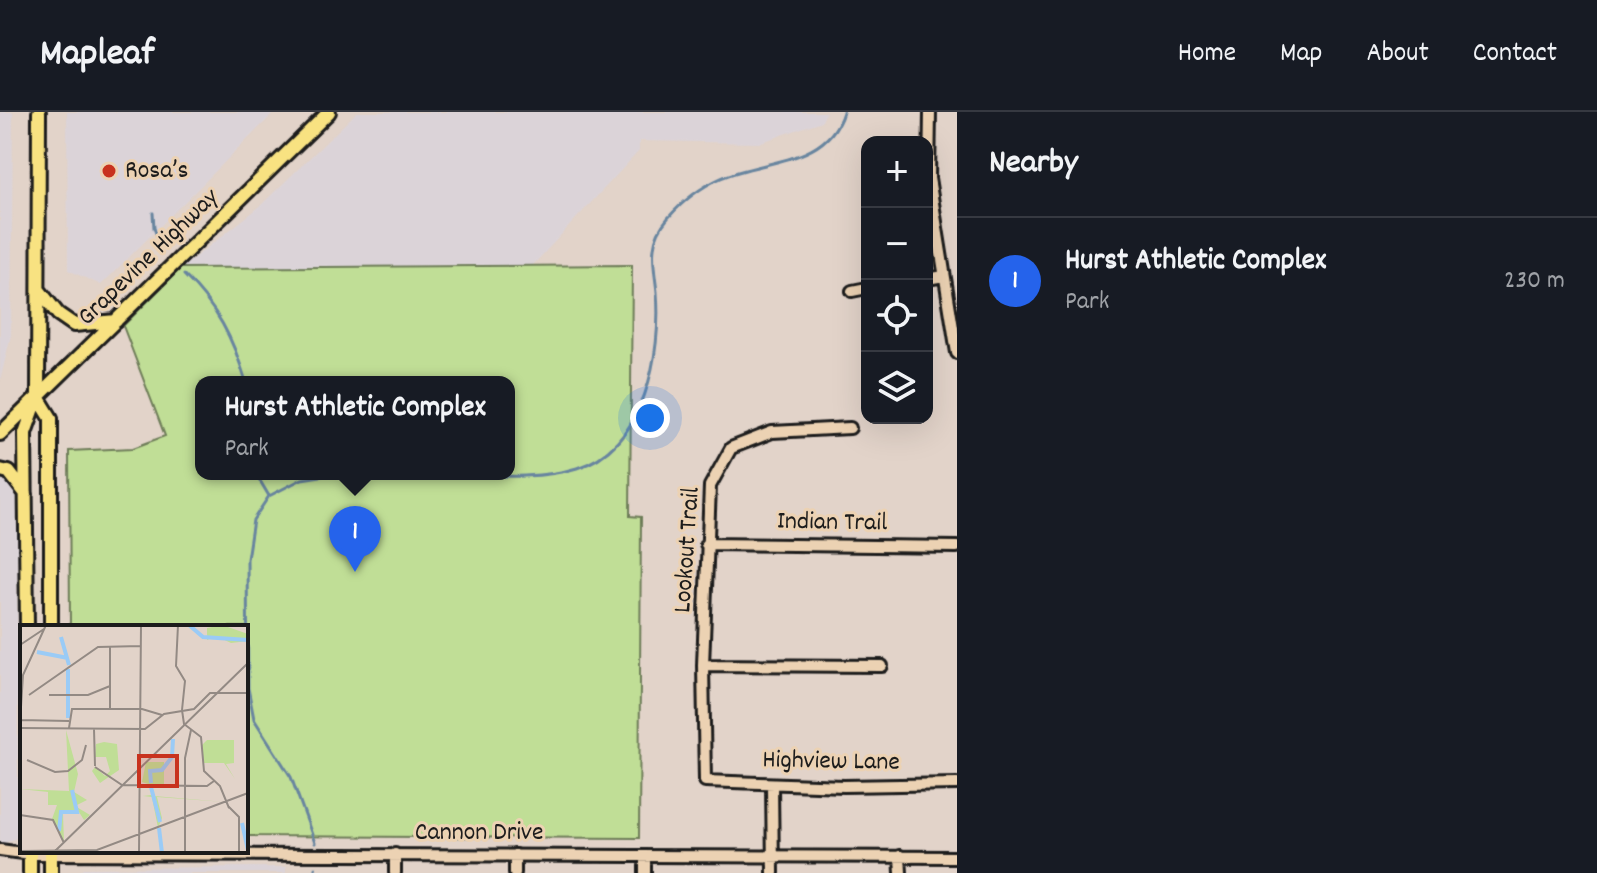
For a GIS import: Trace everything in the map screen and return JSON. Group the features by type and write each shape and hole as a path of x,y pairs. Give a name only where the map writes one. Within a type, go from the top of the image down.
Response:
{"main road":[{"path":"27,625 25,433 38,397 39,112"},
{"name":"Grapevine Highway","path":"0,434 329,112"},
{"path":"39,290 58,314 74,325 116,321"},
{"path":"38,397 51,418 51,625"},
{"path":"0,470 9,472 26,494"},
{"path":"27,584 36,625"}],"street":[{"path":"930,112 929,178 957,353"},
{"path":"933,278 944,276"},
{"path":"852,291 861,289"},
{"name":"Lookout Trail","path":"705,781 703,665 710,486 731,448 772,432 850,428"},
{"name":"Indian Trail","path":"706,544 957,547"},
{"path":"703,665 882,666"},
{"name":"Highview Lane","path":"705,781 957,784"},
{"path":"772,784 773,873"},
{"name":"Cannon Drive","path":"0,850 20,851"},
{"name":"Cannon Drive","path":"223,853 957,857"},
{"path":"395,854 395,873"},
{"path":"515,855 515,873"},
{"path":"645,856 645,873"},
{"path":"900,856 901,873"}],"shaded area":[{"path":"0,112 13,112 11,335 0,381"},
{"path":"67,112 275,112 101,285 68,270"},
{"path":"357,112 826,112 822,121 759,143 639,141 639,151 533,265 181,268 258,208"},
{"path":"0,473 11,482 17,494 18,822 16,838 5,843 0,843"},
{"path":"286,867 286,873 79,873 84,868"}],"green space":[{"path":"632,265 630,516 641,517 639,838 248,836 248,625 70,625 69,451 133,448 165,436 123,326 181,268"}],"waterway":[{"path":"515,476 544,475 577,468 600,457 619,440 634,419 652,369 656,343 658,317 654,245 661,227 673,212 699,190 721,178 809,151 835,129 843,112"},
{"path":"153,213 154,228 161,246"},
{"path":"184,275 206,299 222,324 244,376"},
{"path":"260,480 269,496"},
{"path":"248,625 247,559 253,520 269,496 300,480"},
{"path":"248,688 254,719 291,777 315,843"},
{"path":"315,868 315,873"}],"place":[{"name":"Rosa’s","path":"109,171"},
{"name":"Hurst Athletic Complex","path":"355,572"}]}
